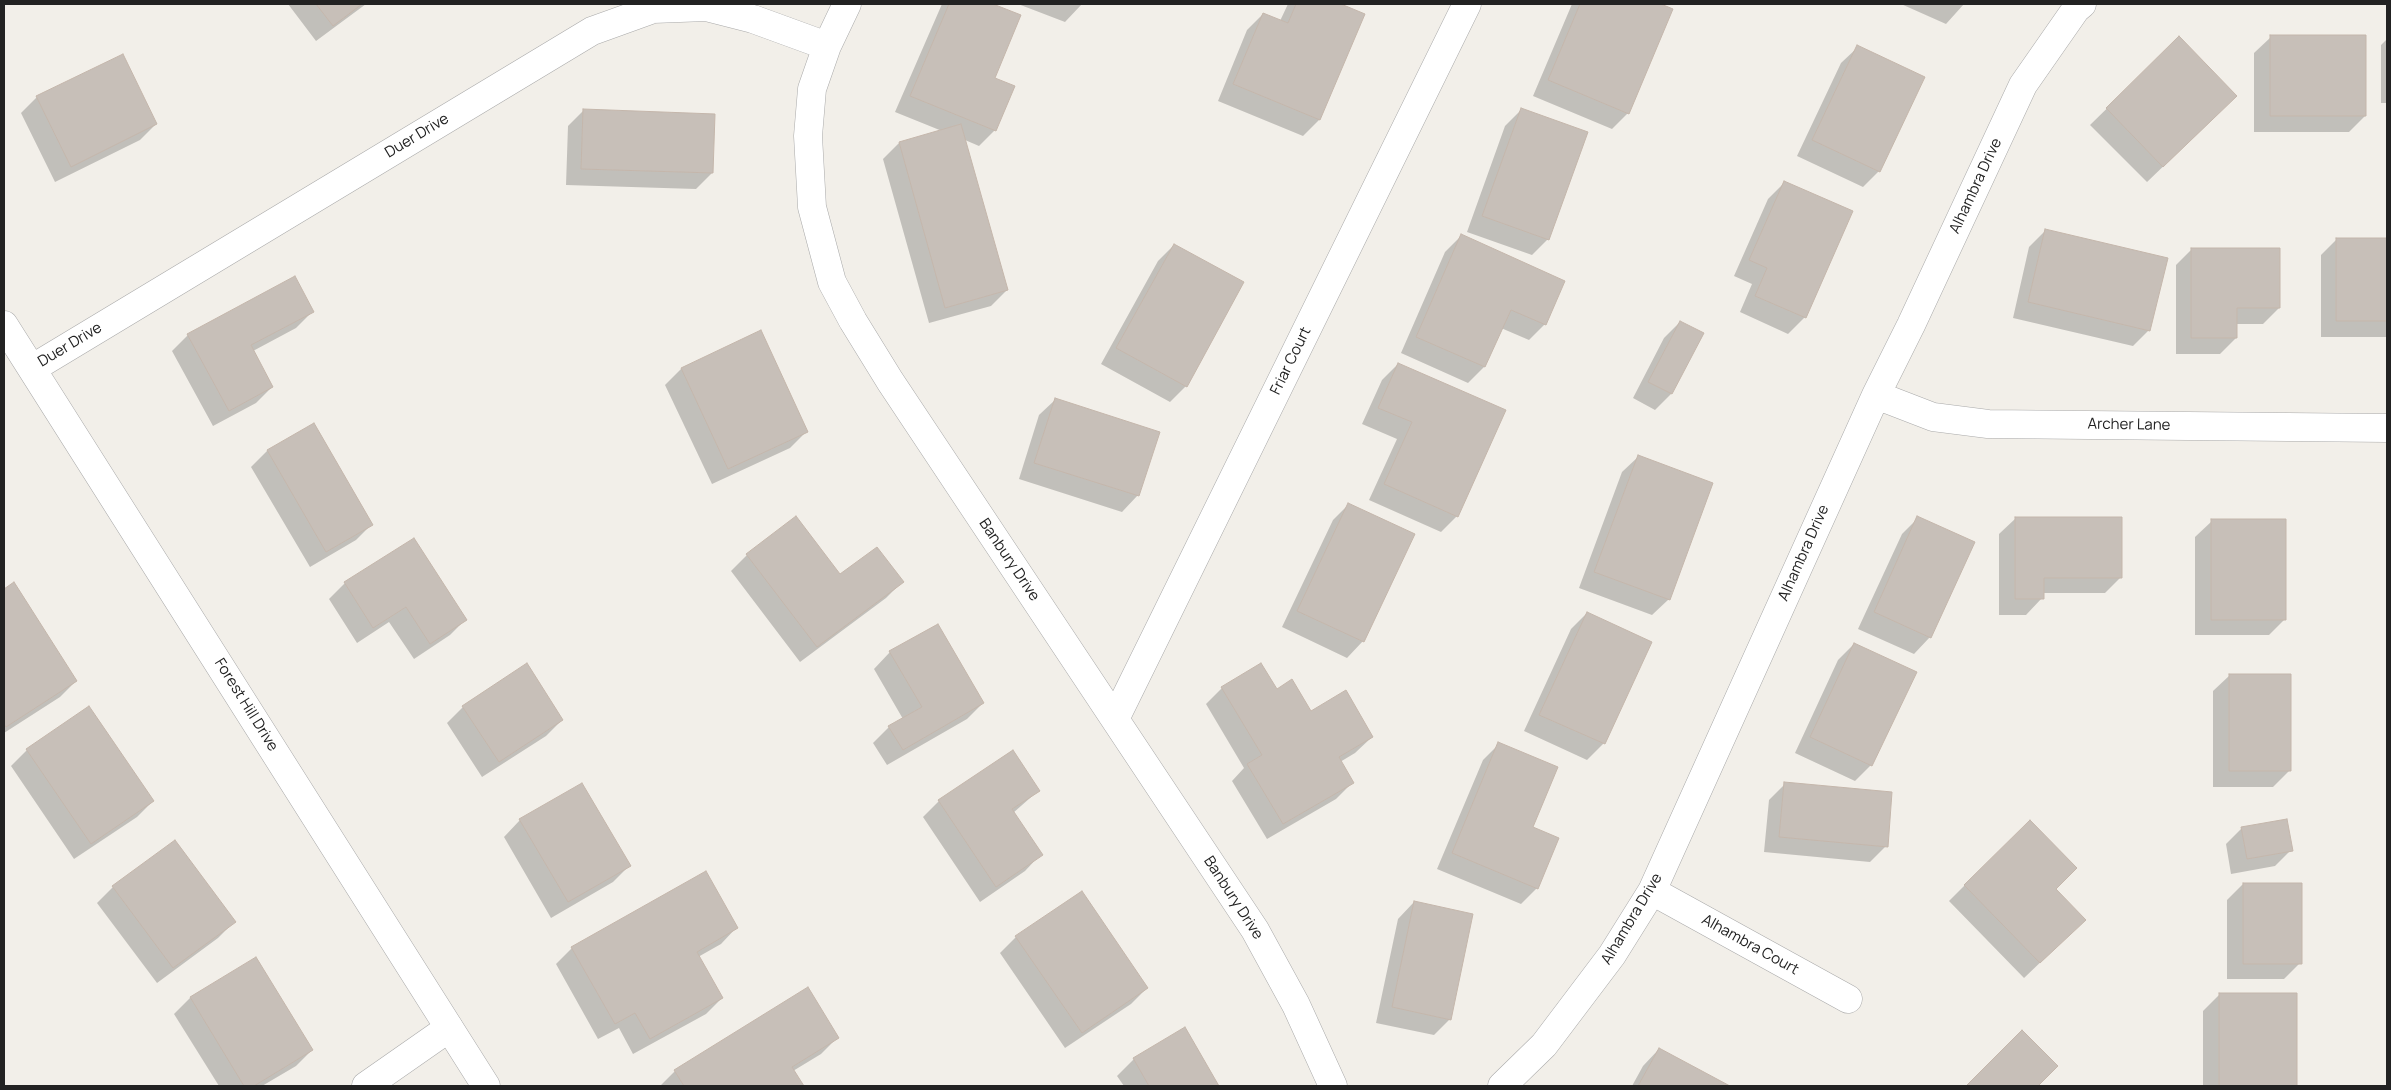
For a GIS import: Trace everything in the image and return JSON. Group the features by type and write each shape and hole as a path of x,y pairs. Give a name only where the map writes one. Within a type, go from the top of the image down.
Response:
{"street":[{"name":"Banbury Drive","path":"846,4 827,46 812,89 808,136 812,207 832,282 853,322 890,381 1255,930 1296,1005 1333,1086"},
{"name":"Friar Court","path":"1115,719 1467,4"},
{"name":"Alhambra Drive","path":"1502,1086 1550,1038 1612,955 1652,890 1876,395 2023,85 2076,9 2082,4"},
{"name":"Duer Drive","path":"33,368 592,31 653,9 706,7 753,19 827,46"},
{"name":"Forest Hill Drive","path":"4,325 486,1086"},
{"name":"Archer Lane","path":"1876,395 1932,417 1988,424 2387,428"},
{"name":"Alhambra Court","path":"1652,890 1848,999"},
{"path":"366,1086 449,1028"}],"building":[{"path":"316,4 362,4 333,26"},
{"path":"949,4 993,4 1021,15 995,78 1015,86 996,131 910,96"},
{"path":"1296,4 1341,4 1365,14 1320,120 1233,84 1263,13 1288,23"},
{"path":"1580,4 1661,4 1673,9 1629,114 1548,80"},
{"path":"2270,35 2366,35 2366,116 2270,116"},
{"path":"2179,36 2237,96 2163,167 2106,108"},
{"path":"1857,45 1925,77 1880,172 1812,140"},
{"path":"123,54 157,124 71,167 36,96"},
{"path":"1521,108 1588,132 1549,240 1482,216"},
{"path":"583,109 715,114 713,173 581,169"},
{"path":"961,124 1008,290 945,308 899,142"},
{"path":"1784,181 1853,211 1806,318 1755,296 1767,268 1749,260"},
{"path":"2045,229 2168,258 2150,331 2028,302"},
{"path":"1461,234 1565,281 1546,325 1511,310 1485,367 1416,337"},
{"path":"2336,238 2387,238 2387,321 2336,321"},
{"path":"1174,244 1244,282 1187,387 1116,348"},
{"path":"2191,248 2280,248 2280,308 2237,308 2237,338 2191,338"},
{"path":"295,276 314,312 251,345 273,387 229,411 187,334"},
{"path":"1680,321 1704,333 1672,394 1648,382"},
{"path":"761,330 808,432 728,469 681,368"},
{"path":"1398,363 1506,410 1458,517 1384,484 1412,422 1378,408"},
{"path":"1055,398 1160,432 1139,496 1034,463"},
{"path":"314,423 373,525 326,552 267,450"},
{"path":"1638,455 1713,483 1670,600 1594,572"},
{"path":"1348,503 1415,534 1364,642 1297,611"},
{"path":"796,516 840,574 877,547 904,582 817,647 746,554"},
{"path":"1917,516 1975,542 1931,638 1874,612"},
{"path":"2015,517 2122,517 2122,578 2044,578 2044,599 2015,599"},
{"path":"2211,519 2286,519 2286,620 2211,620"},
{"path":"414,538 467,620 430,644 406,607 373,628 344,582"},
{"path":"14,582 77,681 6,727 4,724 4,589"},
{"path":"1587,612 1652,642 1605,744 1539,715"},
{"path":"938,624 984,703 903,750 888,726 922,707 889,651"},
{"path":"1854,643 1917,672 1872,766 1810,737"},
{"path":"527,663 563,720 499,762 462,706"},
{"path":"1261,663 1277,689 1292,679 1311,711 1346,690 1373,737 1339,757 1354,783 1283,824 1247,764 1262,755 1221,687"},
{"path":"2229,674 2291,674 2291,771 2229,771"},
{"path":"89,706 154,801 91,844 26,749"},
{"path":"1498,742 1558,767 1533,827 1559,838 1538,889 1452,853"},
{"path":"1013,750 1040,791 1012,809 1043,855 996,887 938,800"},
{"path":"1784,782 1892,792 1888,847 1779,837"},
{"path":"582,783 631,866 568,902 519,819"},
{"path":"2287,819 2293,851 2247,859 2241,827"},
{"path":"2030,820 2077,868 2056,889 2086,920 2040,963 1964,885"},
{"path":"175,840 236,922 173,968 112,886"},
{"path":"706,871 738,928 697,952 723,998 650,1039 635,1013 615,1024 571,947"},
{"path":"2243,883 2302,883 2302,964 2243,964"},
{"path":"1082,891 1148,988 1082,1033 1015,936"},
{"path":"1414,901 1473,914 1451,1020 1392,1007"},
{"path":"256,957 313,1050 254,1086 244,1086 190,997"},
{"path":"808,987 839,1038 792,1067 804,1086 684,1086 674,1070"},
{"path":"2219,993 2297,993 2297,1086 2219,1086"},
{"path":"1185,1027 1219,1086 1149,1086 1133,1058"},
{"path":"2022,1030 2058,1066 2038,1086 1966,1086"},
{"path":"1659,1048 1730,1086 1638,1086"}]}
